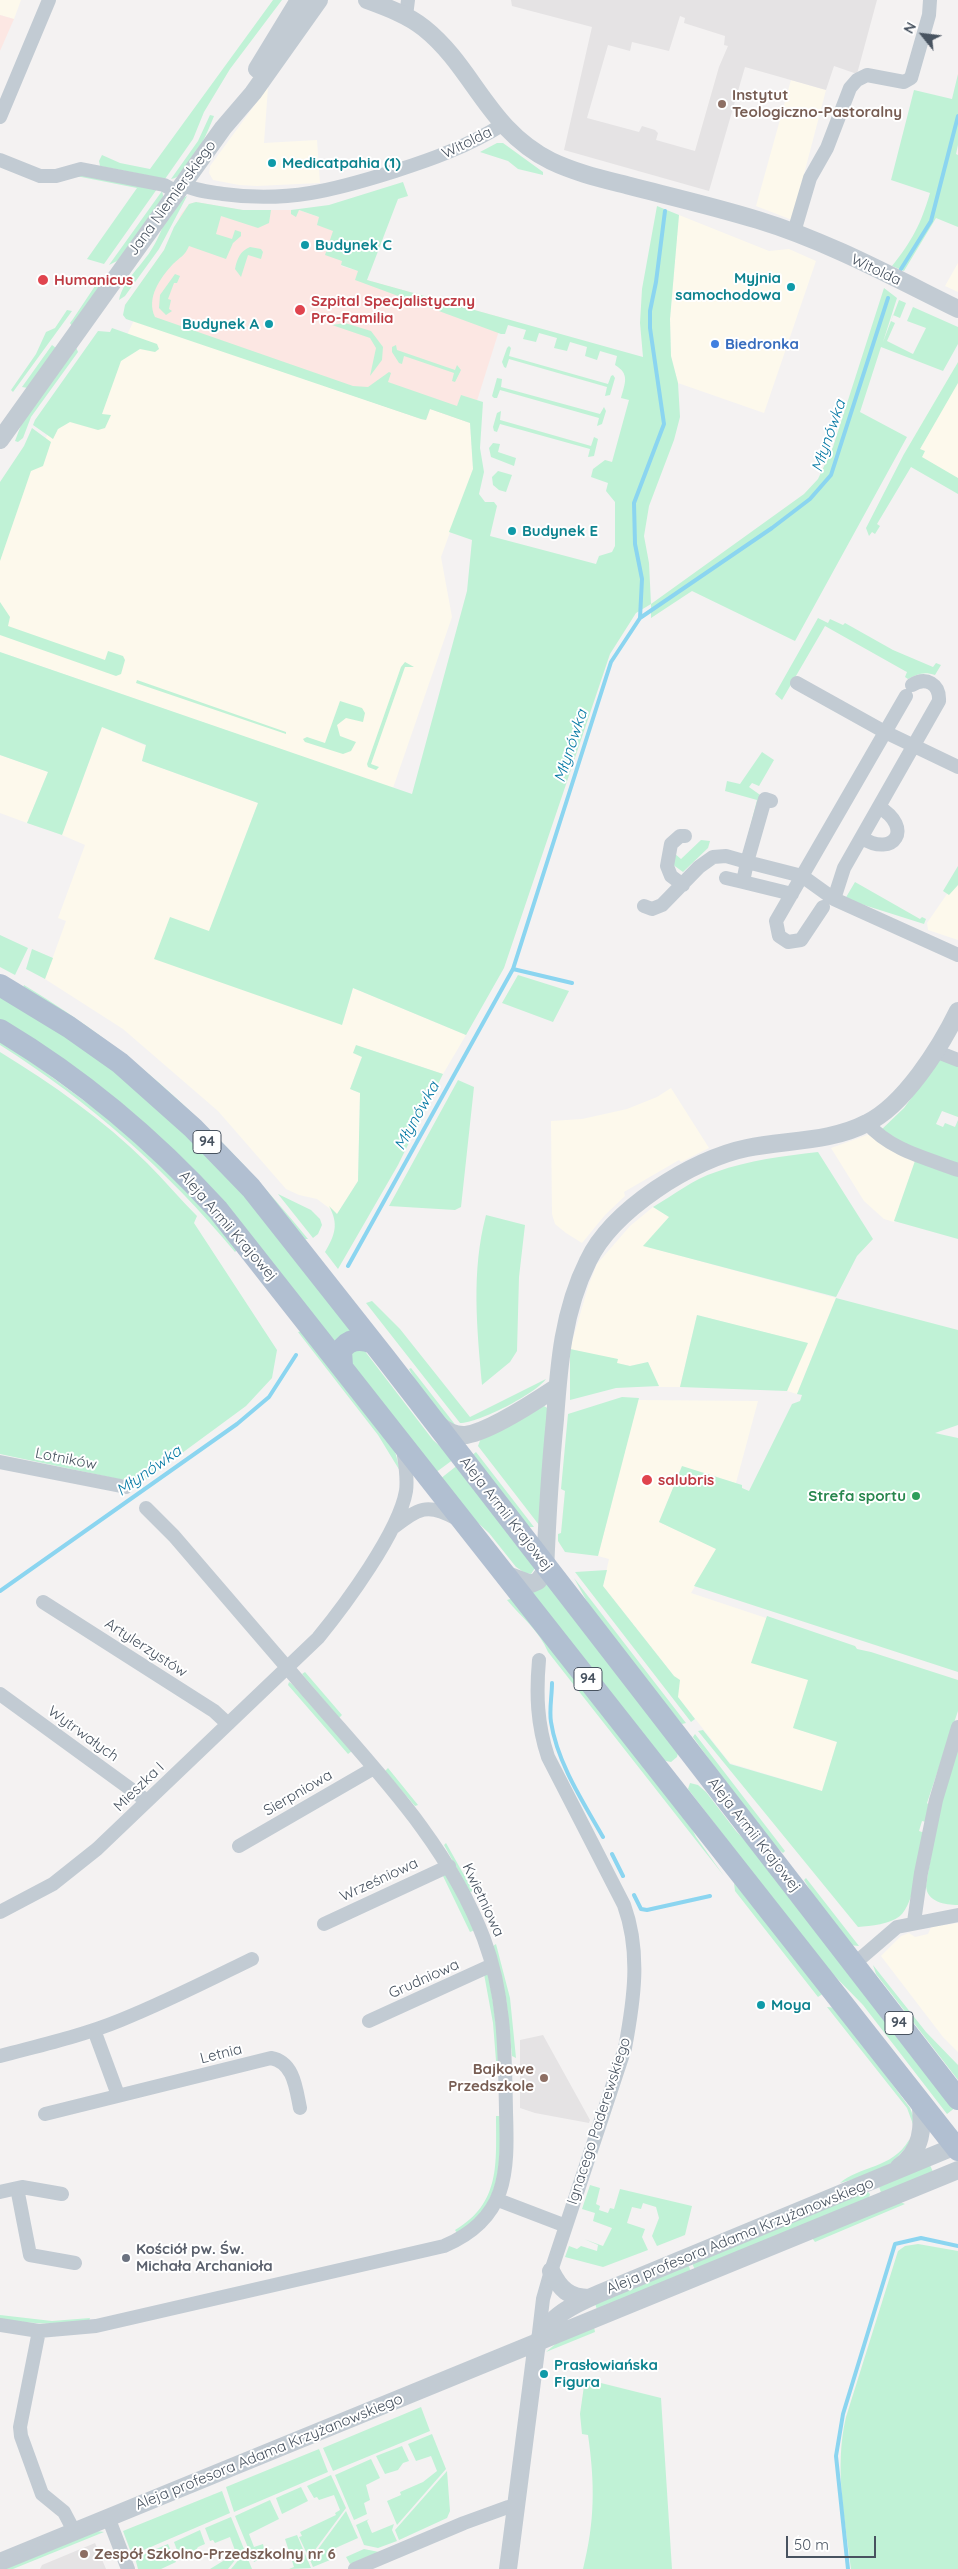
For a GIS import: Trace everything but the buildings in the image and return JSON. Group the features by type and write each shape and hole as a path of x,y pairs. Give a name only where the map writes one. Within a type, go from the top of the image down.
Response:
{"main road":[{"name":"Aleja Armii Krajowej","path":"0,985 89,1041 148,1087 193,1128 250,1188 435,1422 958,2099"},
{"name":"Aleja Armii Krajowej","path":"0,1030 42,1056 92,1092 172,1162 242,1239 957,2147"},
{"path":"342,1366 341,1351 348,1343 362,1339 373,1343"},
{"path":"670,1782 698,1762"}],"street":[{"path":"0,116 49,0"},
{"name":"Jana Niemierskiego","path":"223,128 299,0"},
{"name":"Jana Niemierskiego","path":"0,440 223,128 253,93 318,0"},
{"path":"367,0 407,8 442,45 502,125"},
{"path":"794,232 810,178 827,148 850,88 857,80 867,75 904,82 911,78 929,15 930,0"},
{"name":"Witolda","path":"0,160 40,176 56,176 81,169 180,188 188,187 245,197 283,198 326,192 444,155 502,125 527,146 568,168 726,211 794,232 958,309"},
{"path":"921,681 930,682 936,688 940,696 937,707 844,868 828,903 804,938 797,942 788,942 779,936 776,922 885,732 909,690 921,681"},
{"path":"797,683 885,732 958,767"},
{"path":"743,882 765,799 771,801"},
{"path":"862,838 871,843 883,845 891,843 895,837 898,829 894,818 879,807"},
{"path":"683,885 671,876 667,866 674,840 680,836 685,836"},
{"path":"644,906 657,908 683,885 699,867 713,857 726,856 802,876 828,903 958,954"},
{"path":"726,878 792,894"},
{"path":"507,1575 531,1584 542,1577 545,1565 557,1387 564,1333 579,1281 600,1239 623,1214 685,1173 726,1154 834,1134 867,1123 878,1117 900,1097 935,1051 958,1011"},
{"path":"935,1051 958,1060"},
{"path":"867,1123 876,1134 901,1149 958,1170"},
{"path":"435,1422 454,1434 466,1435 525,1408 557,1387"},
{"name":"Mieszka I","path":"2,1908 37,1894 68,1872 148,1801 288,1669 339,1614 394,1527 406,1492 406,1473 402,1443"},
{"name":"Lotników","path":"0,1462 126,1487"},
{"path":"146,1508 176,1538 288,1669"},
{"name":"Mieszka I","path":"394,1527 412,1514 428,1508 443,1511 465,1523"},
{"name":"Artylerzystów","path":"44,1602 214,1711 228,1724"},
{"name":"Ignacego Paderewskiego","path":"508,2569 543,2299 624,2048 631,2016 636,1957 632,1925 624,1905 548,1757 542,1738 536,1696 540,1660"},
{"name":"Kwietniowa","path":"288,1669 414,1816 449,1866 485,1940 503,2016 506,2066 506,2167 498,2200"},
{"name":"Wytrwałych","path":"0,1694 148,1801"},
{"path":"914,1922 936,1800 958,1727"},
{"name":"Sierpniowa","path":"239,1846 374,1768"},
{"name":"Wrześniowa","path":"324,1924 449,1866"},
{"path":"854,1964 897,1927 958,1914"},
{"path":"0,2056 94,2030 166,2001 252,1959"},
{"name":"Grudniowa","path":"369,2021 492,1965"},
{"path":"94,2030 118,2095"},
{"name":"Letnia","path":"45,2114 271,2058 280,2061 290,2070 300,2108"},
{"path":"891,2174 906,2162 919,2141 923,2119 920,2100"},
{"name":"Aleja profesora Adama Krzyżanowskiego","path":"538,2342 554,2318 589,2298 957,2147"},
{"name":"Aleja profesora Adama Krzyżanowskiego","path":"0,2562 958,2170"},
{"path":"864,2184 873,2187 877,2192 874,2201 868,2206"},
{"path":"0,2192 17,2188 62,2194"},
{"path":"17,2188 30,2255 75,2263"},
{"path":"0,2325 39,2331 96,2326 444,2246 459,2240 477,2227 498,2200 566,2226"},
{"path":"551,2271 558,2285 566,2292 575,2297 589,2298"},
{"path":"39,2331 20,2427 21,2436 42,2494 64,2512 74,2531"},
{"path":"355,2569 464,2523 508,2507 515,2508"},
{"path":"108,2517 128,2569"}],"shaded area":[{"path":"0,0 21,0 14,19 0,15"},
{"name":"Instytut Teologiczno-Pastoralny","path":"511,0 877,0 857,74 834,66 826,90 745,67 709,191 564,150 592,27 512,6","holes":["680,16 685,18 684,23 725,36 724,45 728,46 719,67 695,151 656,140 658,133 655,130 642,126 639,132 587,118 608,45 630,51 632,42 669,51"]},
{"path":"0,15 14,19 0,51"},
{"path":"791,80 826,90 792,220 756,206"},
{"path":"268,87 264,143 317,140 320,183 239,185 213,180 209,173 210,166"},
{"name":"Szpital Specjalistyczny Pro-Familia","path":"196,202 243,210 299,210 319,217 333,231 343,261 341,266 359,271 367,280 503,318 470,423 430,409 426,420 421,419 134,320 125,305 164,250 181,214 189,204"},
{"path":"679,215 769,251 789,249 816,261 764,413 678,383 671,356 670,319"},
{"path":"958,263 958,292 945,286"},
{"path":"134,320 421,419 430,409 470,423 473,469 441,557 452,617 393,788 0,652 0,502 120,333 127,335"},
{"path":"958,362 958,487 904,454"},
{"path":"102,727 146,746 142,761 258,803 209,932 342,1025 353,988 466,1035 443,1074 365,1048 350,1089 360,1093 358,1181 337,1214 317,1199 299,1195 286,1189 218,1111 123,1029 45,979 66,921 58,918 85,845 62,835"},
{"path":"0,755 48,772 27,823 0,813"},
{"path":"958,883 958,940 928,930 927,923 947,894"},
{"path":"671,1088 709,1148 681,1162 679,1160 624,1192 625,1196 605,1215 582,1243 566,1233 555,1224 552,1214 551,1121 582,1119 627,1109 657,1097"},
{"path":"870,1134 916,1158 894,1222 884,1219 864,1201 831,1148"},
{"path":"653,1207 669,1217 644,1246 836,1298 797,1394 787,1391 807,1343 697,1315 680,1387 659,1387 648,1362 630,1366 616,1363 618,1360 570,1349 588,1287 597,1264 630,1226"},
{"path":"638,1400 758,1401 736,1483 682,1467 659,1522 717,1549 691,1593 766,1618 809,1680 793,1728 837,1742 822,1791 730,1763 678,1697 674,1676 603,1586 609,1559 598,1556"},
{"path":"958,1923 958,2052 943,2037 881,1956 901,1936 909,1933 915,1937 928,1934 931,1927"},
{"name":"Bajkowe Przedszkole","path":"543,2035 590,2120 589,2123 535,2113 520,2108 520,2040"},
{"name":"Zespół Szkolno-Przedszkolny nr 6","path":"95,2543 106,2569 40,2569 42,2565"}],"green space":[{"path":"273,0 282,0 230,69 204,112 193,139 165,179 100,166 99,161 102,155 120,163 150,169"},
{"path":"958,74 958,145 956,154 958,155 958,227 936,218 904,271 892,266 915,232 930,193 891,180 914,90 952,99"},
{"path":"210,115 214,116 191,163 178,177 171,179 198,141"},
{"path":"497,143 503,143 543,172 543,175 518,169 508,161 480,152"},
{"path":"75,173 157,189 104,264 87,259 137,188 71,175"},
{"path":"403,182 408,196 398,199 367,280 643,357 640,323 642,289 657,206 679,215 670,319 671,356 678,383 680,417 674,440 649,506 644,536 649,563 651,604 636,613 610,654 504,968 466,1035 353,988 342,1025 154,959 170,917 209,931 258,803 142,761 146,745 102,727 62,835 27,823 48,772 0,755 0,652 412,794 467,591 472,540 449,532 473,469 470,423 430,409 426,420 421,419 126,319 123,315 125,305 164,250 174,227 189,204 196,202 243,210 271,210 269,223 258,228 221,216 216,234 232,239 235,230 241,232 241,236 233,243 226,259 189,246 159,282 152,303 155,317 353,386 368,387 389,372 391,373 388,382 457,406 461,395 483,402 480,448 484,472 479,494 485,502 494,502 497,506 490,536 596,564 599,556 612,552 615,546 615,502 606,491 608,483 591,477 593,469 605,460 612,462 629,400 621,398 625,375 615,365 617,356 600,351 597,360 585,356 587,347 570,342 567,351 554,348 557,338 539,333 536,342 523,339 526,330 508,325 505,334 501,334 355,280 358,271 341,265 342,261 325,255 333,231 317,225 319,217 299,210 296,217 291,214 291,210 329,205"},
{"path":"162,191 164,199 119,260 109,265"},
{"path":"187,196 159,249 125,296 119,300 129,279 157,241 171,211 180,200"},
{"path":"250,247 261,249 263,252 261,259 248,255 241,277 235,269 237,262 241,253"},
{"path":"175,274 180,276 177,283 174,283 168,299 171,300 169,309 172,311 166,315 159,308 160,295"},
{"path":"101,277 102,284 72,326 70,323"},
{"path":"884,288 897,298 883,342 891,321 895,323 887,341 913,354 926,328 907,321 913,307 958,327 958,344 943,371 881,347 860,412 907,437 795,641 692,591 651,618 651,604 804,494 818,479 833,447"},
{"path":"899,300 906,303 900,318 893,315"},
{"path":"67,310 72,311 13,392 11,390 36,354 46,332 55,328"},
{"path":"345,323 371,331 383,347 382,360 370,376 376,348 370,338 332,325"},
{"path":"112,328 157,344 159,349 155,352 140,349 121,361 102,414 111,415 105,428 98,430 70,422 58,429 53,439 33,425 35,420 98,331 110,332"},
{"path":"52,345 56,348 28,388 22,387"},
{"path":"75,345 78,352 31,417 23,438 18,442 15,441 24,417"},
{"path":"396,345 397,350 455,370 457,365 461,370 455,382 452,381 454,373 404,356 402,364 399,363 392,352 392,347"},
{"path":"509,346 511,348 509,356 608,384 613,375 615,378 610,395 605,396 607,387 509,359 506,368 502,362"},
{"path":"958,362 958,383 920,449 925,451 922,457 958,478 958,494 911,467 877,524 880,526 875,534 872,532 869,536 866,528 904,454"},
{"path":"497,378 502,379 501,387 600,414 604,407 606,411 602,424 597,426 599,418 500,390 497,398 494,398 492,396"},
{"path":"501,411 500,420 591,446 594,437 598,439 594,456 588,457 590,449 500,424 497,432 494,431 493,427 497,413"},
{"path":"32,428 51,442 43,466 31,471 0,561 0,482 24,446"},
{"path":"493,443 500,444 498,452 516,458 514,466 491,457 489,448"},
{"path":"498,471 512,475 506,492 499,490 493,485 492,477"},
{"path":"0,602 10,617 8,626 105,660 108,651 123,656 125,660 121,674 116,676 0,635"},
{"path":"818,618 828,623 830,619 843,625 845,623 893,650 933,667 936,663 941,665 935,675 927,673 908,679 905,677 907,672 825,626 782,700 775,694"},
{"path":"405,662 414,667 405,667 371,764 379,767 376,770 368,767 367,764 401,667"},
{"path":"137,680 286,732 286,734 136,683"},
{"path":"340,701 362,708 365,713 363,722 346,718 337,725 340,736 356,742 351,751 343,754 305,742 303,739 307,737 325,743"},
{"path":"762,752 774,760 759,786 752,783 749,787 763,797 747,839 757,800 725,791 727,781 740,784"},
{"path":"701,840 710,841 708,848 683,872 672,864 674,853 681,859"},
{"path":"958,866 958,885 949,895 943,891"},
{"path":"855,882 920,919 922,917 926,919 924,924 845,899"},
{"path":"0,935 28,948 15,975 0,967"},
{"path":"32,949 53,958 45,979 26,969"},
{"path":"518,975 569,991 553,1022 502,1003"},
{"path":"24,985 105,1039 177,1099 244,1165 308,1239 305,1239 23,988"},
{"path":"0,992 81,1043 202,1145 358,1333 337,1346 265,1256 0,1021"},
{"path":"0,1039 139,1141 239,1248 235,1252 182,1193 126,1139 65,1090 0,1045"},
{"path":"356,1045 443,1074 398,1165 338,1269 325,1252 333,1235 335,1224 329,1206 337,1214 358,1181 360,1093 350,1089 362,1057 353,1053"},
{"path":"0,1052 95,1117 147,1163 197,1216 194,1223 277,1350 272,1378 246,1406 144,1481 118,1479 0,1454"},
{"path":"940,1059 958,1065 958,1117 942,1111 936,1124 943,1127 945,1123 955,1127 958,1120 958,1165 907,1148 880,1131 904,1108"},
{"path":"458,1080 474,1087 461,1207 455,1210 389,1206"},
{"path":"818,1152 873,1239 857,1256 836,1297 643,1246 669,1217 653,1207 699,1179 754,1161"},
{"path":"916,1158 958,1173 958,1239 894,1221"},
{"path":"278,1194 311,1210 320,1219 322,1225 318,1234 313,1238"},
{"path":"486,1215 525,1225 519,1277 517,1351 510,1362 482,1385 477,1321 477,1279 481,1236"},
{"path":"836,1298 958,1330 958,1425 935,1433 958,1438 958,1672 694,1586 716,1549 659,1522 682,1466 742,1485 742,1488 749,1491 792,1404 800,1401 802,1395 797,1394"},
{"path":"372,1301 400,1329 470,1417 546,1379 531,1392 506,1407 469,1422 460,1423 366,1303"},
{"path":"697,1315 808,1343 787,1391 680,1387"},
{"path":"304,1331 394,1447 400,1471 378,1435 298,1332"},
{"path":"570,1349 618,1359 617,1363 630,1366 648,1362 659,1386 616,1388 570,1400"},
{"path":"364,1350 433,1440 454,1459 435,1473 348,1362 347,1352"},
{"path":"411,1368 457,1427 449,1424 435,1411 409,1369"},
{"path":"622,1397 639,1398 598,1556 565,1552 558,1541 558,1534 561,1533 565,1491 561,1489 568,1414"},
{"path":"544,1406 549,1409 539,1525 478,1446 481,1438"},
{"path":"476,1452 534,1527 526,1527 470,1457"},
{"path":"459,1464 535,1568 531,1574 525,1573 516,1567 489,1533 465,1511 440,1479"},
{"path":"607,1570 603,1586 674,1676 680,1680 678,1697 695,1719 691,1722 575,1572"},
{"path":"574,1578 686,1723 682,1724 600,1625"},
{"path":"546,1582 678,1753 677,1757 671,1762 661,1760 528,1592"},
{"path":"513,1598 682,1809 696,1837 724,1876 548,1652 535,1631 507,1600"},
{"path":"767,1616 855,1646 857,1649 958,1680 958,1711 927,1803 930,1806 926,1822 922,1821 919,1831 925,1833 913,1889 905,1910 896,1919 886,1923 858,1927 698,1731 703,1730 730,1764 822,1791 837,1742 793,1728 808,1680 751,1663"},
{"path":"305,1672 342,1715 339,1718 302,1674"},
{"path":"289,1682 352,1751 348,1754 288,1685"},
{"path":"695,1734 785,1851 783,1853 763,1835 693,1737"},
{"path":"958,1744 958,1905 942,1903 933,1899 926,1886 941,1794"},
{"path":"388,1768 418,1805 415,1806 385,1771"},
{"path":"690,1783 698,1785 706,1792 736,1831 775,1872 956,2107 947,2114 863,2005 820,1961 688,1789"},
{"path":"446,1843 473,1891 470,1892 444,1845"},
{"path":"442,1874 446,1874 475,1930 470,1932"},
{"path":"806,1878 859,1946 849,1945 831,1924 804,1880"},
{"path":"734,1883 824,1993 818,1997 735,1891"},
{"path":"496,1944 510,1998 516,2058 512,2056 506,1998 493,1946"},
{"path":"873,1965 926,2032 958,2065 958,2080 876,1974"},
{"path":"484,1974 488,1974 500,2061 496,2061 493,2023"},
{"path":"827,2007 836,2008 910,2108 914,2118 914,2127 907,2108"},
{"path":"496,2116 500,2116 500,2154 497,2179 493,2191 479,2216 457,2233 455,2230 470,2219 481,2207 493,2180 496,2150"},
{"path":"914,2139 892,2163 865,2176 840,2183 856,2173 894,2157 909,2140"},
{"path":"930,2165 933,2172 881,2193 879,2186"},
{"path":"590,2185 600,2188 596,2204 600,2206 599,2210 608,2213 610,2208 614,2209 620,2189 692,2206 685,2235 657,2246 652,2236 659,2218 656,2207 643,2203 641,2209 632,2207 627,2223 645,2229 642,2237 648,2250 603,2267 565,2257 569,2246 577,2249 581,2246 597,2251 598,2245 584,2239 603,2246 612,2228 593,2221 595,2213 582,2209"},
{"path":"867,2191 870,2194 869,2198 695,2270 692,2263"},
{"path":"898,2201 905,2204 815,2242 812,2238"},
{"path":"918,2244 958,2251 958,2569 851,2569 841,2474 841,2455 846,2417 898,2251 905,2246"},
{"path":"688,2264 691,2272 597,2310 595,2303"},
{"path":"0,2315 52,2321 90,2318 89,2321 44,2323 0,2319"},
{"path":"594,2327 595,2332 546,2352 559,2341"},
{"path":"585,2379 661,2398 672,2569 583,2569 590,2535 593,2502 588,2435 582,2434 580,2414"},
{"path":"421,2407 430,2431 333,2471 323,2448"},
{"path":"432,2434 446,2469 397,2525 387,2501 401,2495 400,2492 423,2482 437,2471 431,2456 416,2461 408,2444"},
{"path":"402,2446 409,2461 403,2463 398,2470 385,2474 376,2456"},
{"path":"319,2449 328,2472 234,2512 226,2487"},
{"path":"371,2459 380,2478 366,2485 370,2500 364,2503 367,2514 354,2520 335,2475"},
{"path":"447,2471 450,2511 447,2518 399,2540 395,2530"},
{"path":"331,2475 346,2508 309,2558 299,2537 302,2536 300,2532 336,2515 335,2513 340,2510 334,2495 319,2500 317,2497 314,2498 307,2486"},
{"path":"301,2487 308,2501 282,2514 276,2498"},
{"path":"222,2491 230,2513 132,2555 123,2531"},
{"path":"270,2500 279,2519 249,2534 254,2547 263,2544 266,2556 254,2562 235,2516"},
{"path":"346,2511 358,2538 331,2550 335,2558 313,2567 310,2560"},
{"path":"231,2517 244,2549 228,2569 210,2569 236,2553 230,2537 215,2543 213,2540 210,2541 205,2528"},
{"path":"369,2519 367,2521 372,2533 394,2524 392,2530 397,2541 378,2548 364,2545 356,2525"},
{"path":"200,2530 205,2544 198,2547 194,2553 180,2558 174,2542"},
{"path":"97,2531 104,2532 13,2569 3,2569"},
{"path":"297,2535 311,2568 289,2569 294,2567 285,2539"},
{"path":"168,2544 176,2562 161,2569 138,2569 135,2558"},
{"path":"364,2549 379,2552 350,2564 346,2557"},
{"path":"245,2552 252,2569 231,2569"}],"waterway":[{"name":"Młynówka","path":"901,269 931,221 958,116"},
{"path":"640,618 642,579 635,544 634,503 664,424 650,328 650,311 656,282 665,211"},
{"name":"Młynówka","path":"348,1266 513,969 611,662 640,618 772,528 810,499 831,475 888,298"},
{"path":"513,969 572,983"},
{"name":"Młynówka","path":"0,1591 237,1424 269,1397 296,1355"},
{"path":"552,1683 550,1717 554,1737 565,1767 579,1796 603,1837"},
{"path":"612,1854 623,1876"},
{"path":"634,1895 641,1909 647,1910 710,1896"},
{"path":"848,2569 836,2456 843,2414 895,2244 921,2238 958,2246"}],"place":[{"name":"Instytut Teologiczno-Pastoralny","path":"722,104"},
{"name":"Medicatpahia (1)","path":"272,163"},
{"name":"Budynek C","path":"305,245"},
{"name":"Humanicus","path":"43,280"},
{"name":"Myjnia samochodowa","path":"791,287"},
{"name":"Szpital Specjalistyczny Pro-Familia","path":"300,310"},
{"name":"Budynek A","path":"269,324"},
{"name":"Biedronka","path":"715,344"},
{"name":"Budynek E","path":"512,531"},
{"name":"salubris","path":"647,1480"},
{"name":"Strefa sportu","path":"916,1496"},
{"name":"Moya","path":"761,2005"},
{"name":"Bajkowe Przedszkole","path":"544,2078"},
{"name":"Kościół pw. Św. Michała Archanioła","path":"126,2258"},
{"name":"Prasłowiańska Figura","path":"544,2374"},
{"name":"Zespół Szkolno-Przedszkolny nr 6","path":"84,2554"}]}
